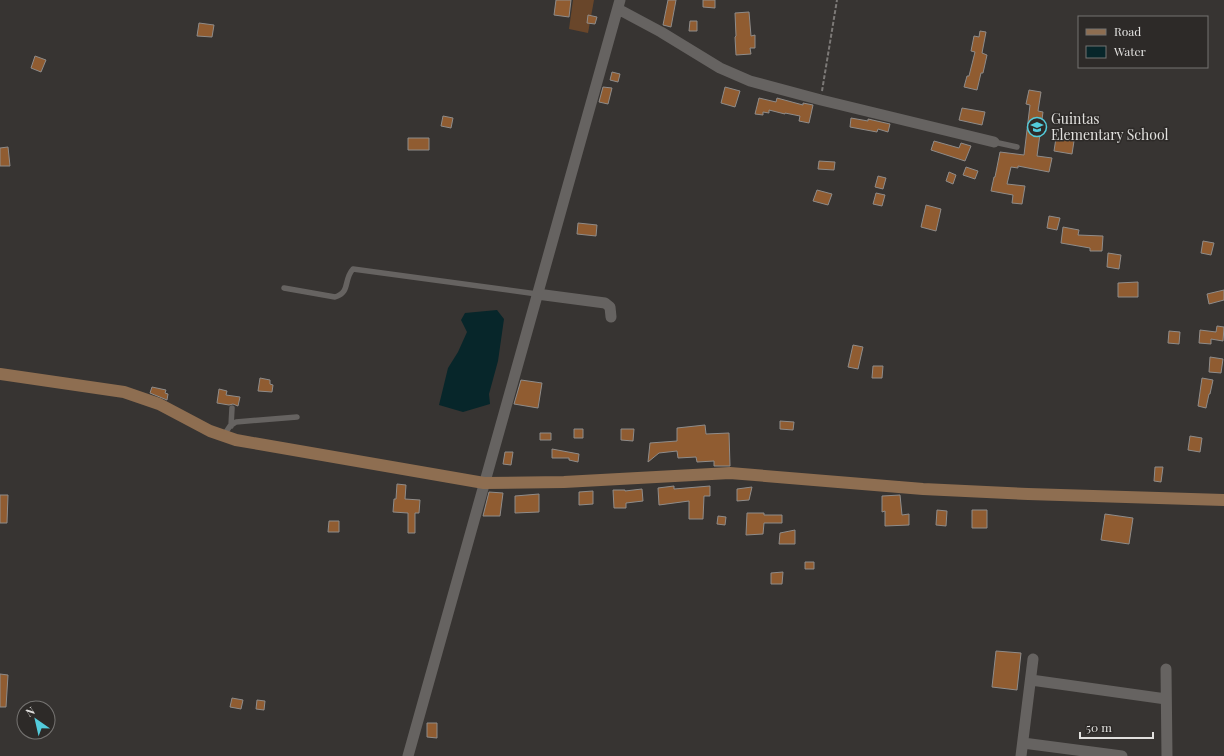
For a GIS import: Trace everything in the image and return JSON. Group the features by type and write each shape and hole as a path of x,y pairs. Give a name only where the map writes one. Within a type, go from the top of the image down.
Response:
{"street":[{"path":"408,756 619,4 720,68 750,81 821,100 994,142"},
{"path":"537,294 605,303 610,307 611,317"},
{"path":"0,374 124,392 159,404 210,431 236,440 484,483 564,482 730,474 938,490 1224,500"},
{"path":"1021,756 1033,659"},
{"path":"1166,669 1167,756"},
{"path":"1031,680 1166,699"},
{"path":"1023,743 1122,756"}],"lane":[{"path":"994,142 1017,147"},
{"path":"284,288 334,297 340,295 346,289 349,274 353,269 537,294"},
{"path":"231,426 232,408"},
{"path":"224,436 236,422 297,417"}],"path":[{"path":"821,100 837,0"}],"shaded area":[{"path":"573,0 594,0 588,33 569,29"}],"water":[{"path":"497,310 504,319 498,361 489,394 490,404 463,412 439,405 448,368 458,352 467,332 461,320 465,313"}],"building":[{"path":"556,0 571,0 569,17 554,15"},
{"path":"668,0 676,0 671,27 663,25"},
{"path":"703,0 715,0 715,8 703,7"},
{"path":"749,12 751,36 755,35 755,48 750,48 751,54 736,55 735,13"},
{"path":"588,15 597,17 595,24 587,23"},
{"path":"690,21 697,21 697,31 689,31"},
{"path":"199,23 214,25 212,37 197,36"},
{"path":"980,31 986,32 982,53 987,55 977,90 964,87 967,76 969,76 975,52 971,51 974,36 979,37"},
{"path":"35,56 46,60 41,72 31,68"},
{"path":"612,72 620,74 618,82 610,80"},
{"path":"603,87 612,88 608,104 599,102"},
{"path":"725,87 740,91 735,107 721,103"},
{"path":"1029,90 1041,92 1038,111 1043,112 1037,156 1052,158 1049,172 1018,166 1018,168 1011,167 1007,184 1025,186 1022,204 1012,203 1013,195 991,191 1000,152 1024,155 1030,105 1026,104"},
{"path":"759,98 776,102 777,98 803,105 803,103 813,105 809,123 799,121 800,116 769,110 769,113 763,112 763,115 755,114"},
{"path":"962,108 985,112 982,125 959,120"},
{"path":"443,116 453,118 451,128 441,126"},
{"path":"851,118 868,121 868,119 890,124 888,132 878,129 877,132 850,127"},
{"path":"408,138 429,138 429,150 408,150"},
{"path":"1056,138 1074,141 1072,154 1054,151"},
{"path":"934,141 959,148 961,143 971,146 965,161 931,150"},
{"path":"8,147 10,166 0,166 0,148"},
{"path":"819,161 835,162 834,170 818,169"},
{"path":"966,167 978,171 975,179 963,175"},
{"path":"949,172 956,175 953,184 946,181"},
{"path":"878,176 886,178 883,189 875,187"},
{"path":"817,190 832,194 828,205 813,201"},
{"path":"876,193 885,195 882,206 873,204"},
{"path":"926,205 941,209 936,231 921,227"},
{"path":"1049,216 1060,218 1057,230 1047,228"},
{"path":"578,223 597,225 596,236 577,234"},
{"path":"1063,227 1079,230 1078,235 1103,236 1102,251 1090,251 1090,248 1061,243"},
{"path":"1203,241 1214,243 1211,255 1201,253"},
{"path":"1108,253 1121,255 1119,269 1107,267"},
{"path":"1138,282 1138,297 1118,297 1118,283"},
{"path":"1224,290 1224,300 1209,304 1207,294"},
{"path":"1217,326 1224,327 1223,341 1211,339 1211,344 1199,343 1200,330 1216,332"},
{"path":"1169,331 1180,332 1179,344 1168,343"},
{"path":"853,345 863,347 858,369 848,367"},
{"path":"1210,357 1223,359 1221,373 1209,372"},
{"path":"873,366 883,366 882,378 872,378"},
{"path":"260,378 270,380 270,384 273,385 272,392 258,391"},
{"path":"1202,378 1213,380 1206,408 1198,406"},
{"path":"521,380 542,383 538,408 514,404"},
{"path":"152,387 166,390 165,393 168,394 167,400 150,393"},
{"path":"219,389 227,391 226,395 240,397 238,406 233,404 229,405 217,403"},
{"path":"780,421 794,422 793,430 780,429"},
{"path":"705,425 706,434 729,433 730,466 714,466 714,461 697,462 696,457 678,458 677,451 659,453 648,462 650,443 677,441 677,428"},
{"path":"574,429 583,429 583,438 574,438"},
{"path":"621,429 634,429 633,441 621,440"},
{"path":"540,433 551,433 551,440 540,440"},
{"path":"1190,436 1202,438 1200,452 1188,450"},
{"path":"552,449 579,454 578,462 569,460 569,458 552,458"},
{"path":"505,452 513,452 511,465 503,464"},
{"path":"1155,467 1163,467 1161,482 1154,481"},
{"path":"397,484 406,485 405,499 420,500 419,513 415,513 415,533 408,533 408,513 393,512"},
{"path":"674,486 674,489 710,486 710,496 704,496 703,519 689,519 689,501 659,505 658,488"},
{"path":"752,487 749,500 737,501 737,489"},
{"path":"642,489 643,501 626,503 626,508 614,508 613,490 625,491"},
{"path":"593,491 593,504 579,505 579,492"},
{"path":"489,492 503,493 500,516 483,516"},
{"path":"539,494 539,512 515,513 515,496"},
{"path":"0,495 8,495 7,523 0,523"},
{"path":"900,495 902,515 909,514 909,525 885,526 885,511 882,512 882,496"},
{"path":"937,510 947,511 946,526 936,525"},
{"path":"972,510 987,510 987,528 972,528"},
{"path":"747,513 782,515 782,523 764,523 763,534 746,535"},
{"path":"1105,514 1133,518 1129,544 1101,540"},
{"path":"718,516 726,517 725,525 717,524"},
{"path":"329,521 339,521 339,532 328,532"},
{"path":"795,530 795,544 779,544 780,533"},
{"path":"805,562 814,562 814,569 805,569"},
{"path":"783,572 782,584 771,584 771,573"},
{"path":"996,651 1021,653 1017,690 992,687"},
{"path":"0,674 8,675 6,707 0,707"},
{"path":"232,698 243,700 241,709 230,707"},
{"path":"257,700 265,701 264,710 256,709"},
{"path":"427,723 437,723 437,738 427,737"}],"place":[{"name":"Guintas Elementary School","path":"1037,127"}]}
